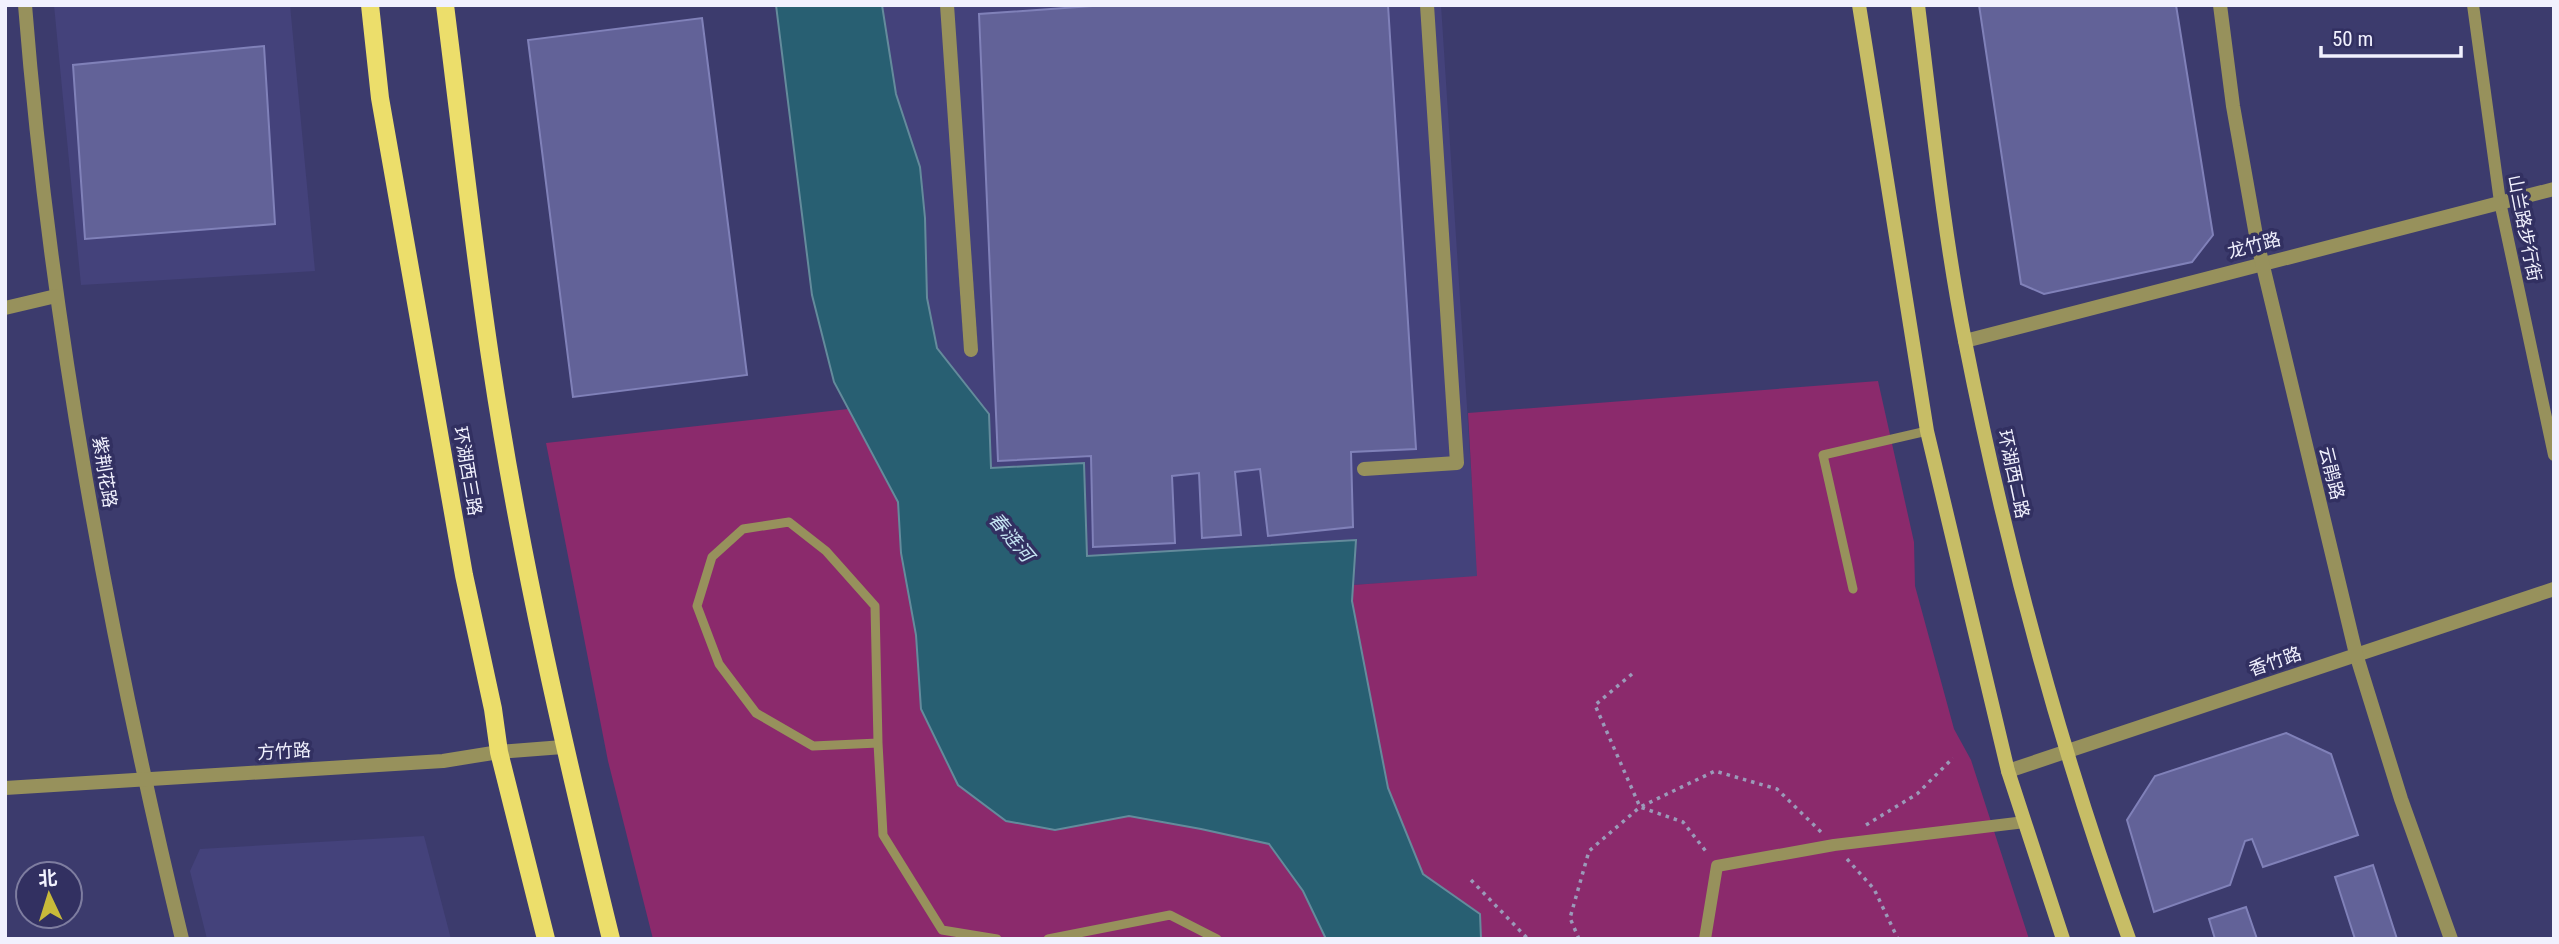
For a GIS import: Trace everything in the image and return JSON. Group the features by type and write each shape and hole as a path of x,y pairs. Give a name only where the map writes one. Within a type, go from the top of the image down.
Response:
{"main road":[{"name":"环湖西三路","path":"370,5 380,98 464,575 493,709 499,752 546,939"},
{"path":"445,5 491,363 526,568 563,747 611,939"},
{"path":"1859,5 1927,431 2008,771 2063,939"},
{"name":"环湖西二路","path":"1918,5 1947,228 1965,341 2014,564 2068,751 2129,939"}],"street":[{"name":"紫荆花路","path":"25,5 56,296 94,525 143,779 181,939"},
{"path":"947,5 971,350"},
{"path":"1364,469 1457,463 1427,5"},
{"name":"云鹃路","path":"2220,5 2234,106 2263,263 2356,654 2401,799 2451,939"},
{"name":"山兰路步行街","path":"2473,5 2500,202 2554,455"},
{"name":"龙竹路","path":"1965,341 2554,189"},
{"path":"5,308 56,296"},
{"name":"香竹路","path":"2008,771 2554,589"},
{"name":"方竹路","path":"5,788 443,761 499,752 563,747"},
{"path":"1705,939 1717,866 1834,845 2025,822"}],"lane":[{"path":"1853,589 1823,455 1927,431"},
{"path":"878,743 813,746 756,713 719,664 697,606 712,557 743,529 789,522 826,551 875,606 883,835 942,930 997,939"},
{"path":"1048,939 1170,915 1217,939"}],"path":[{"path":"1632,674 1595,705 1640,807 1683,822 1717,866"},
{"path":"1834,845 1917,794 1953,758"},
{"path":"1579,939 1570,918 1589,851 1640,807 1715,771 1777,789 1874,889 1898,939"},
{"path":"1471,880 1528,939"}],"shaded area":[{"path":"54,5 290,5 315,271 81,285"},
{"path":"882,5 1441,5 1478,577 1353,585 1355,540 1086,556 991,468 989,414 937,348 927,298 925,218 920,167 896,94"},
{"path":"1878,381 1914,542 1915,586 1954,729 1971,760 2029,939 1481,939 1480,914 1423,874 1388,788 1352,601 1353,585 1477,576 1468,413"},
{"path":"848,409 898,502 901,553 916,635 958,785 1006,821 1055,830 1129,816 1269,844 1303,891 1326,939 653,939 608,761 546,443"},
{"path":"424,836 451,939 207,939 190,871 200,849"}],"water":[{"name":"春涟河","path":"776,5 882,5 896,94 920,167 925,218 927,298 937,348 989,414 991,468 1084,463 1087,556 1356,540 1352,601 1388,788 1423,874 1480,914 1481,939 1326,939 1303,891 1269,844 1129,816 1055,830 1006,821 958,785 921,709 916,635 901,553 898,502 834,382 812,295"}],"building":[{"path":"1106,5 1388,5 1416,449 1351,452 1353,527 1268,536 1260,469 1235,472 1241,535 1202,538 1199,473 1172,476 1175,543 1093,547 1091,456 998,461 979,14"},
{"path":"1979,5 2176,5 2213,235 2192,262 2044,294 2021,284"},
{"path":"702,18 747,375 573,397 528,40"},
{"path":"264,46 275,224 85,239 73,65"},
{"path":"2286,733 2331,754 2358,835 2263,867 2252,839 2245,841 2230,885 2154,912 2127,820 2155,776"},
{"path":"2373,865 2397,939 2355,939 2335,877"},
{"path":"2246,907 2257,939 2215,939 2209,919"}]}
